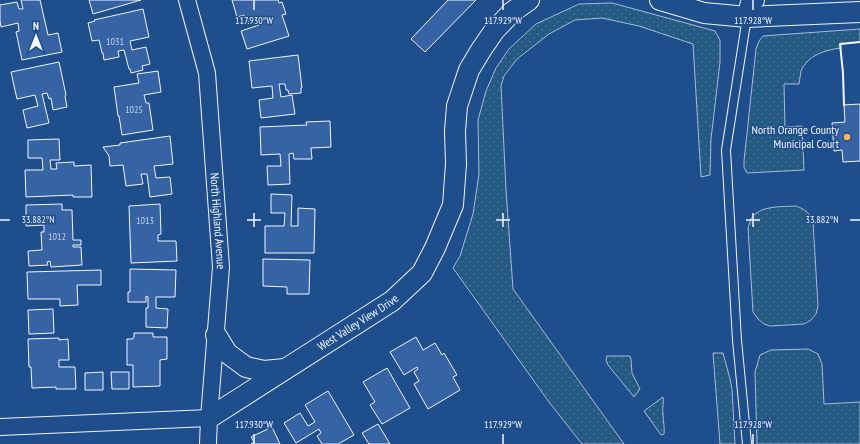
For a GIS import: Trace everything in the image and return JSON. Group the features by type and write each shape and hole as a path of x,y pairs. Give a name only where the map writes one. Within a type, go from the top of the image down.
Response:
{"street":[{"name":"North Highland Avenue","path":"187,0 207,73 221,267 208,444"},
{"name":"West Valley View Drive","path":"209,418 392,301 422,273 435,248 453,205 456,164 455,131 457,106 469,70 494,31 512,12 529,0"},
{"path":"660,0 704,13 751,9 860,12"},
{"path":"216,335 227,353 246,367 264,371 285,369"},
{"path":"0,427 209,418"}],"lane":[{"path":"746,444 737,340 726,150 751,9"}],"shaded area":[{"path":"612,3 715,31 720,40 720,62 711,139 710,175 701,177 693,44 639,26 602,18 575,20 549,34 517,59 504,76 501,86 513,289 624,444 582,444 549,402 453,268 460,256 473,214 479,174 478,120 486,91 496,68 509,49 536,24 579,4"},
{"path":"860,29 860,42 841,44 841,48 818,54 804,66 801,71 799,84 784,84 785,127 802,126 804,170 747,173 744,167 744,161 756,49 759,41 763,36"},
{"path":"796,206 807,212 813,222 818,306 816,314 811,320 804,324 770,326 764,324 753,312 748,228 751,219 759,211 778,207"},
{"path":"808,349 818,354 822,364 824,404 860,402 860,444 757,444 755,372 760,355 771,350"},
{"path":"713,353 723,353 730,379 732,389 735,444 720,444"},
{"path":"607,356 630,356 632,373 640,389 634,397 608,365 606,360"},
{"path":"663,397 664,434 661,435 644,411"}],"building":[{"path":"21,0 40,0 48,35 58,33 62,52 22,60 16,32 19,31 18,23 1,27 0,21 0,5 17,2 19,9 23,9"},
{"path":"89,0 141,0 93,14"},
{"path":"232,0 278,0 279,3 282,2 286,14 282,15 289,36 247,49 241,31 259,25 257,19 247,22 244,15 237,17"},
{"path":"448,0 476,0 425,52 411,39"},
{"path":"143,9 149,37 130,41 132,50 146,47 150,64 142,66 143,70 131,73 124,50 118,51 119,57 104,60 99,40 92,41 88,23 95,21 94,20"},
{"path":"298,55 302,88 301,93 289,94 288,90 286,90 285,84 279,84 281,97 292,95 295,114 261,118 259,100 273,98 272,86 252,88 249,61"},
{"path":"59,62 67,107 53,110 51,98 49,99 47,93 42,94 49,123 27,128 23,110 38,106 35,95 17,99 11,72"},
{"path":"158,71 161,92 144,95 146,103 149,103 153,130 122,135 114,87 139,83 137,74"},
{"name":"North Orange County Municipal Court","path":"860,104 860,161 843,162 842,150 834,151 832,123 845,122 844,105"},
{"path":"330,121 331,147 311,148 312,159 294,159 293,153 289,154 290,184 268,185 267,166 281,166 280,154 261,155 260,127 307,125 306,122"},
{"path":"170,136 173,164 154,166 156,178 170,177 172,194 150,197 147,174 141,174 143,184 126,186 123,165 110,166 109,156 103,147 120,145 120,143"},
{"path":"59,139 60,160 50,160 51,169 57,169 56,163 74,162 74,166 91,165 92,197 73,197 73,195 26,197 25,170 43,170 42,158 28,158 28,140"},
{"path":"271,194 292,195 291,226 298,226 298,208 315,209 314,253 265,253 265,226 284,226 285,213 271,213"},
{"path":"62,204 62,210 72,210 73,240 81,240 81,245 73,245 73,247 81,247 82,265 51,267 50,261 47,262 48,265 29,266 28,251 42,250 41,232 44,232 44,225 26,226 26,205"},
{"path":"160,204 161,234 158,235 158,241 176,241 177,261 131,263 129,206"},
{"path":"263,259 310,260 309,294 287,294 287,287 263,286"},
{"path":"130,269 176,270 175,297 156,297 156,308 168,309 167,328 146,327 146,308 148,308 148,297 146,296 146,302 128,302 128,292 130,292"},
{"path":"101,270 101,285 77,285 78,305 60,306 60,299 28,299 27,272"},
{"path":"53,309 54,333 29,334 28,310"},
{"path":"134,333 153,333 153,337 167,337 167,359 160,360 160,386 133,387 133,365 127,365 127,339 133,339"},
{"path":"416,337 423,350 435,343 442,355 444,353 457,375 453,377 460,390 428,409 414,384 419,381 414,372 418,369 417,367 404,375 390,352"},
{"path":"59,338 59,340 68,339 69,360 59,360 59,367 75,367 76,389 56,389 56,387 32,388 31,367 29,367 28,339"},
{"path":"387,368 410,408 382,424 370,405 375,402 363,382"},
{"path":"103,372 103,390 85,390 85,373"},
{"path":"111,372 129,372 129,389 112,389"},
{"path":"328,391 354,435 338,444 322,444 317,436 321,433 319,429 296,443 284,423 300,413 308,426 315,422 305,405"},
{"path":"378,424 390,444 369,444 362,433"},
{"path":"272,427 280,444 251,444 254,442 251,437"}],"wall":[{"path":"844,105 840,44 860,42"}],"place":[{"name":"North Orange County Municipal Court","path":"847,137"}]}
